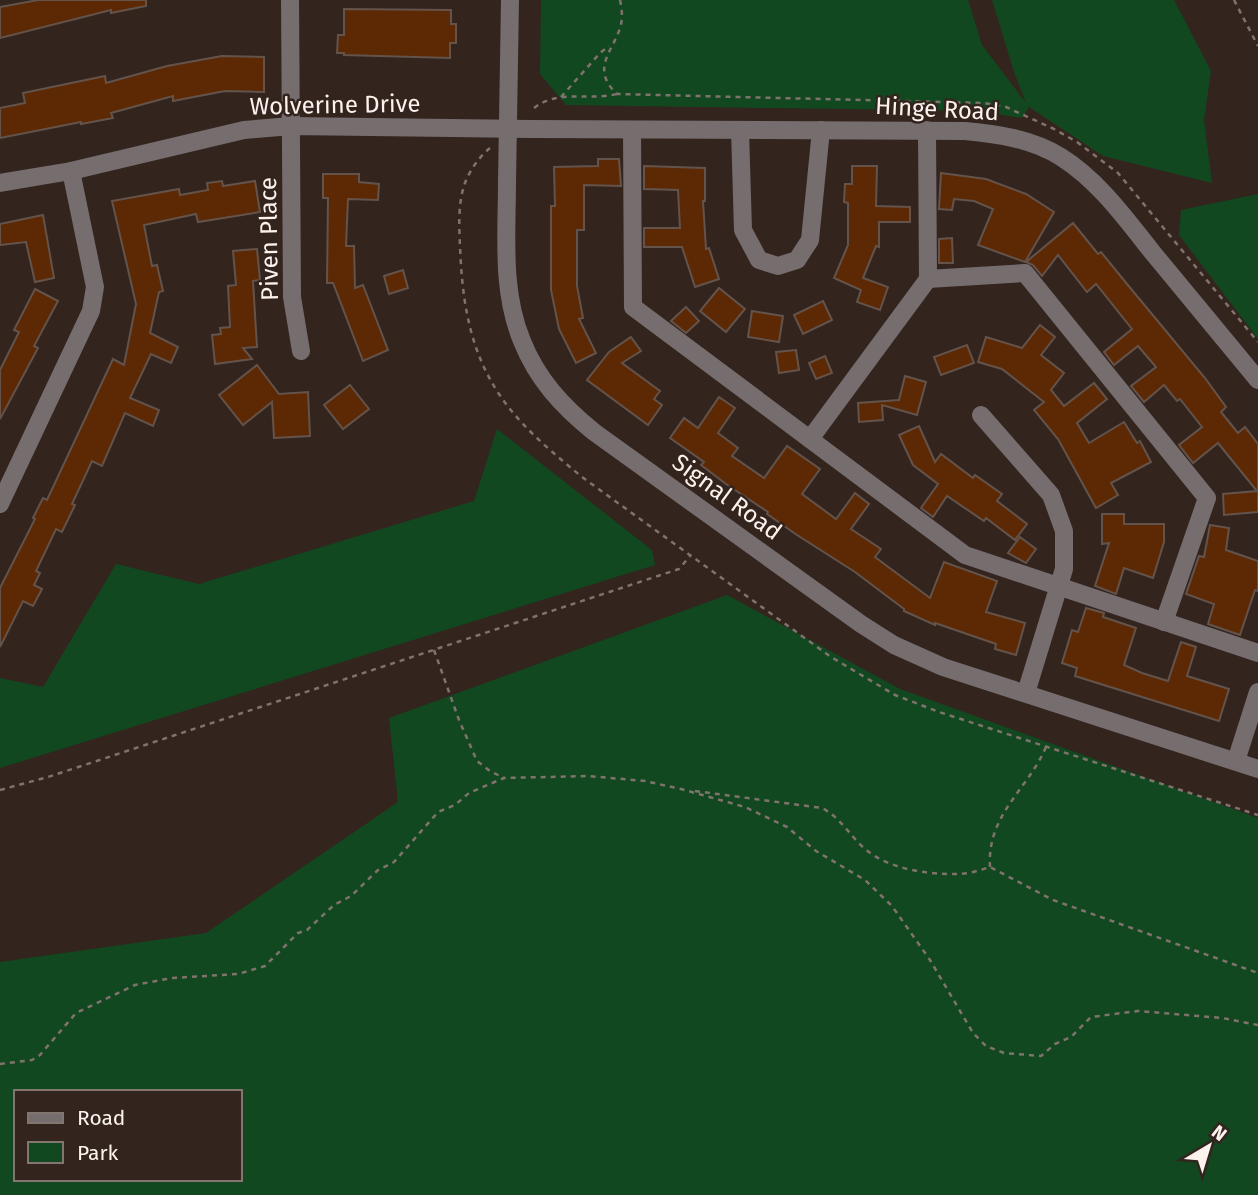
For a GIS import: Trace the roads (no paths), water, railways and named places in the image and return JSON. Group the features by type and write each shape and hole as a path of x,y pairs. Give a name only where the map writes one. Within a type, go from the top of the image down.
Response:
{"street":[{"name":"Piven Place","path":"290,0 292,297 302,351"},
{"name":"Signal Road","path":"510,0 507,258 512,313 522,341 548,389 568,411 894,645 943,667 1258,769"},
{"name":"Wolverine Drive","path":"0,183 71,171 244,130 291,126 508,129"},
{"name":"Hinge Road","path":"508,129 927,130 996,134 1019,139 1062,157 1110,201 1258,380"},
{"path":"632,130 633,307 965,555 1258,653"},
{"path":"740,130 743,230 759,260 778,266 797,260 810,240 821,130"},
{"path":"810,439 928,279 927,130"},
{"path":"0,504 91,311 94,287 71,171"},
{"path":"928,279 1025,273 1207,498 1164,622"},
{"path":"981,415 1051,495 1064,531 1064,569 1026,693"},
{"path":"1236,761 1258,692"}]}
